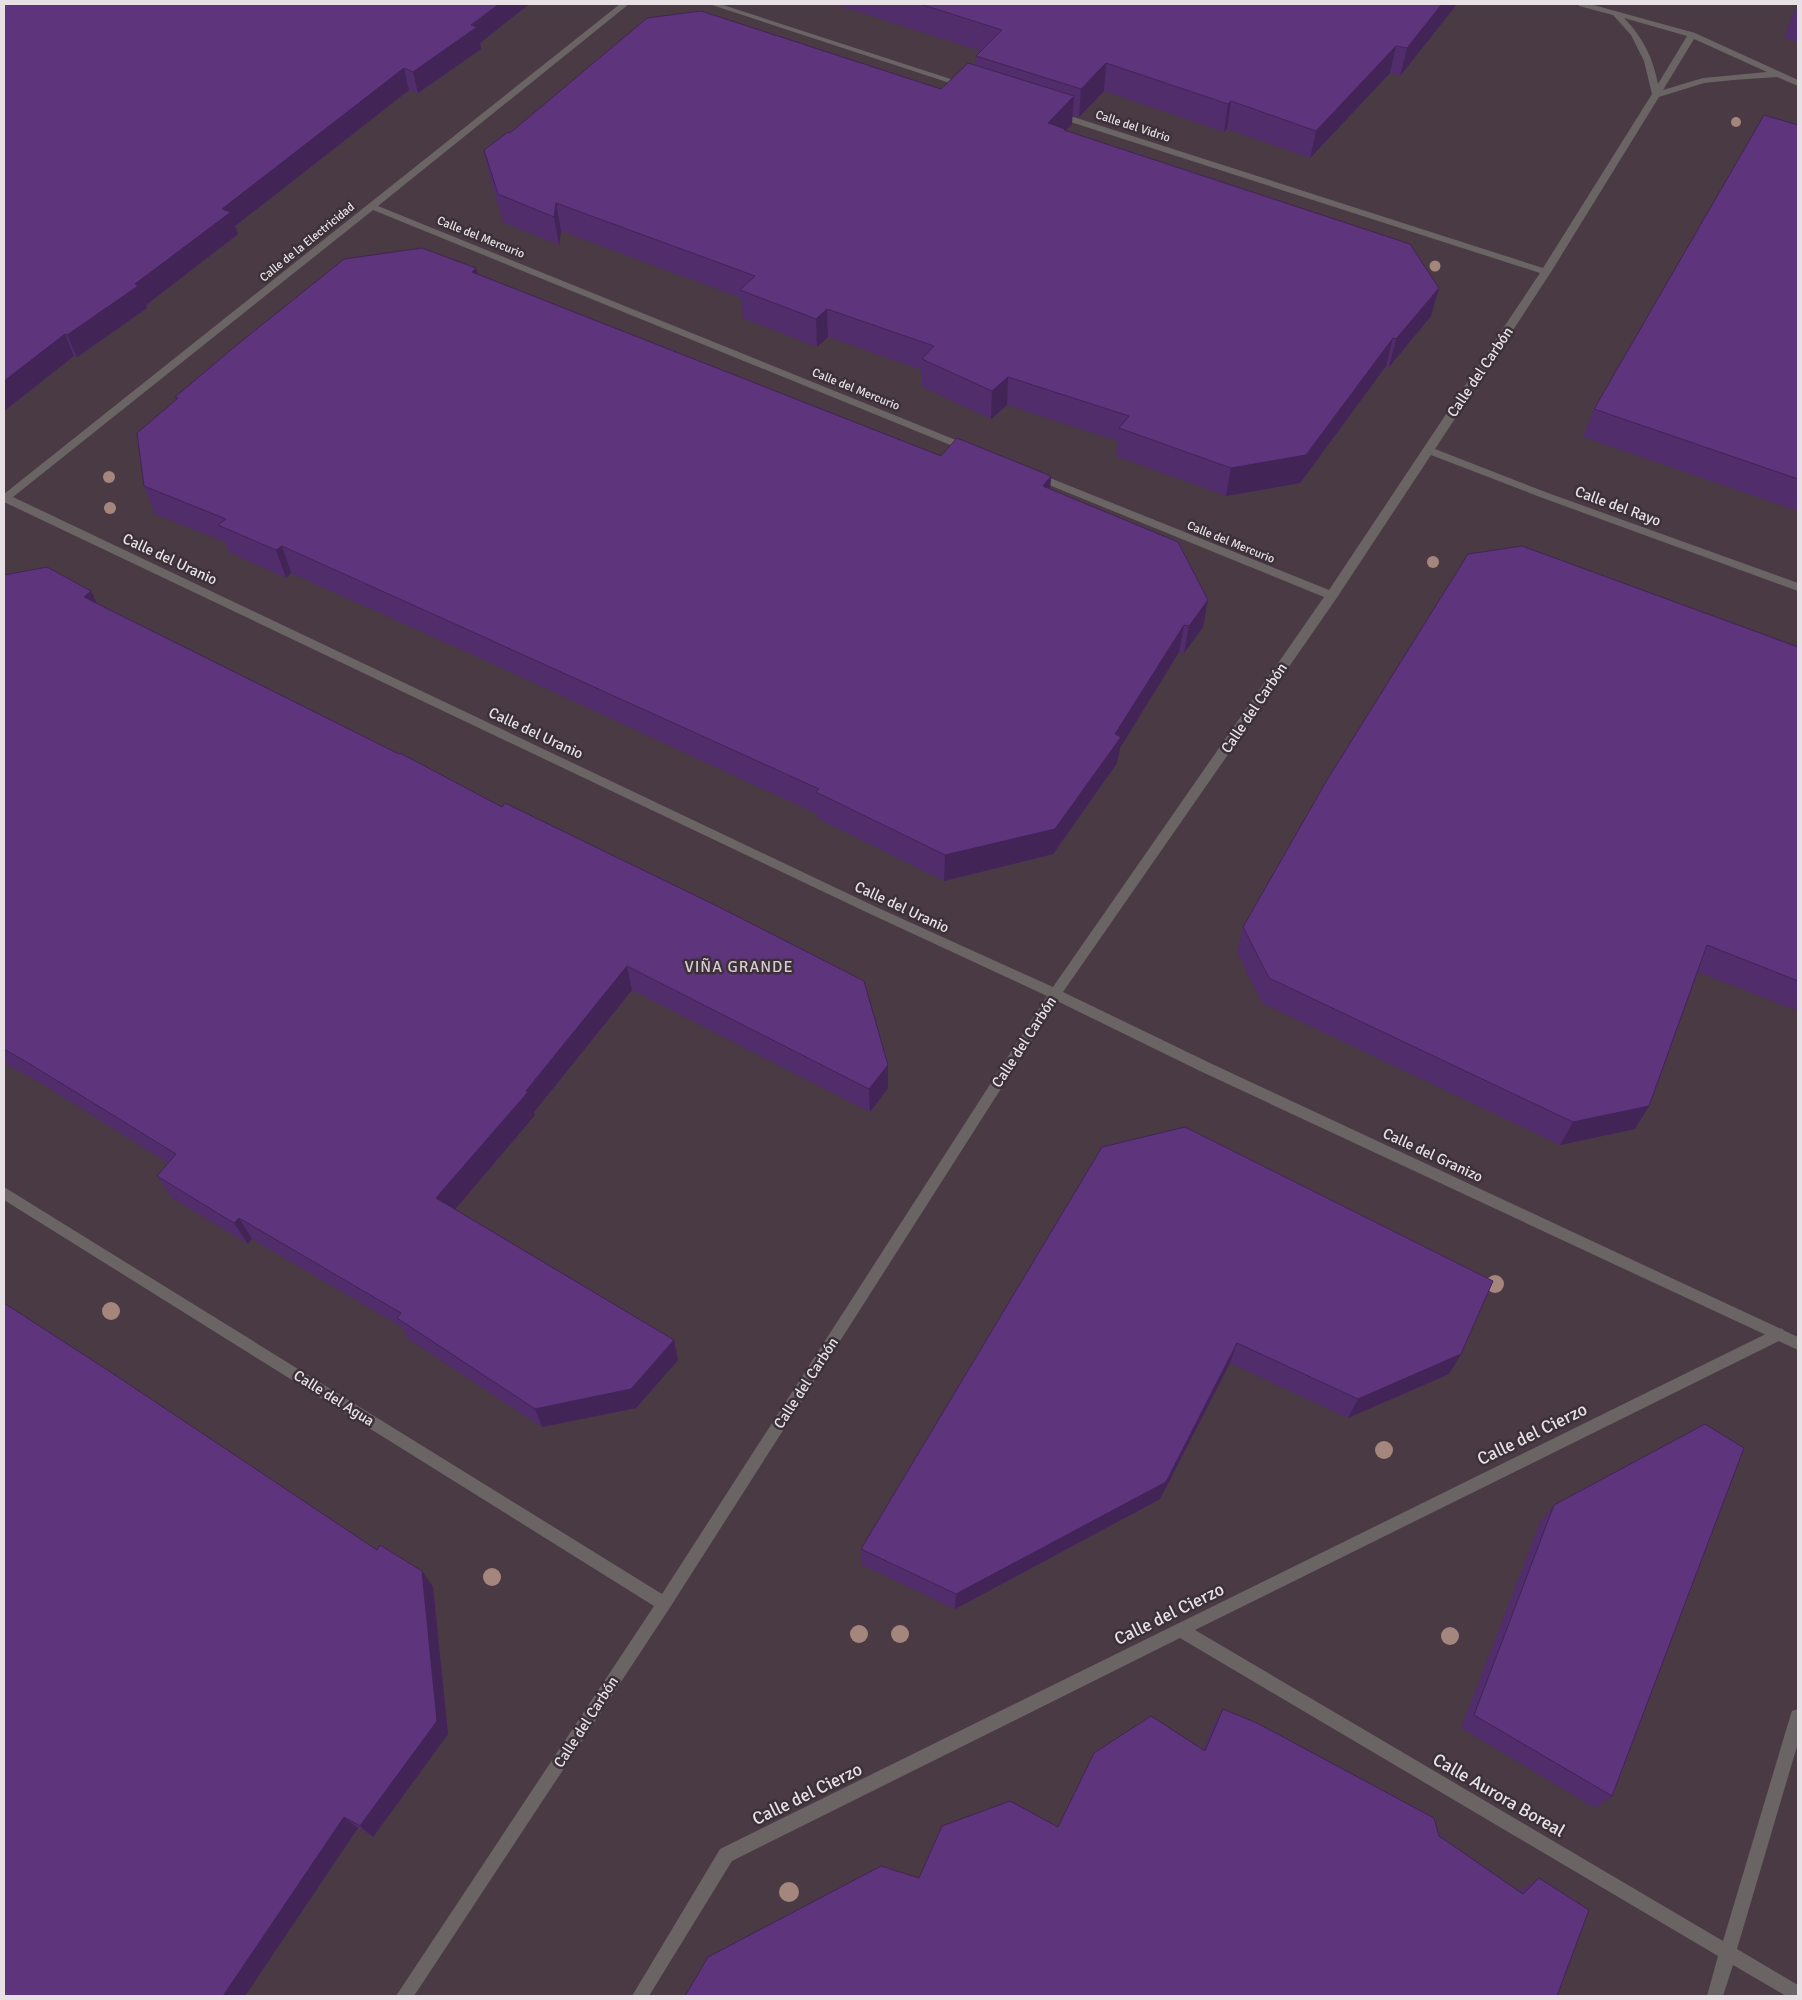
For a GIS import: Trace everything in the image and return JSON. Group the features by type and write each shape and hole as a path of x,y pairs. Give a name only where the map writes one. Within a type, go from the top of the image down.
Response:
{"street":[{"name":"Calle de la Electricidad","path":"4,498 625,4"},
{"path":"713,4 971,87"},
{"path":"1582,4 1692,35 1798,82"},
{"path":"1613,13 1630,28 1641,42 1648,58 1656,95 1703,81 1780,74"},
{"name":"Calle del Carbón","path":"404,1996 664,1604 1055,994 1332,596 1546,272 1692,35"},
{"name":"Calle del Vidrio","path":"1046,111 1546,272"},
{"name":"Calle del Mercurio","path":"371,206 975,451"},
{"name":"Calle del Rayo","path":"1428,450 1544,495 1798,587"},
{"name":"Calle del Mercurio","path":"1030,474 1332,596"},
{"name":"Calle del Uranio","path":"4,498 870,909 1055,994"},
{"name":"Calle del Granizo","path":"1055,994 1205,1067 1798,1344"},
{"name":"Calle del Agua","path":"4,1193 664,1604"},
{"name":"Calle del Cierzo","path":"640,1996 726,1855 1778,1334"},
{"name":"Calle Aurora Boreal","path":"1180,1630 1798,1994"},
{"path":"1715,1996 1798,1717"}],"shaded area":[{"path":"4,4 1798,4 1798,1996 4,1996"}],"building":[{"path":"4,4 499,4 471,25 477,27 413,72 404,68 222,209 231,212 135,284 138,286 67,335 65,334 4,381"},
{"path":"920,4 1442,4 1407,48 1396,46 1316,131 1231,101 1228,104 1106,63 1081,89 976,56 1002,30"},
{"path":"701,11 941,89 968,63 1074,96 1048,123 1064,130 1410,244 1439,288 1396,339 1393,338 1306,455 1231,468 1119,428 1129,416 1008,377 992,391 922,359 934,346 827,309 816,319 740,290 755,276 556,203 554,217 498,194 484,150 508,132 510,133 647,18"},
{"path":"1764,115 1798,125 1798,479 1594,409"},
{"path":"422,248 476,268 472,272 941,456 957,438 1051,476 1043,486 1178,542 1208,600 1189,626 1184,625 1115,734 1121,737 1055,829 945,855 816,792 819,789 282,546 276,550 218,525 226,519 144,486 137,433 178,398 175,397 344,259"},
{"path":"1522,546 1798,647 1798,981 1707,945 1649,1106 1573,1122 1269,978 1243,927 1327,780 1468,554"},
{"path":"47,567 91,591 84,597 400,753 502,807 505,803 719,907 864,981 888,1065 869,1089 627,966 526,1091 528,1092 436,1198 674,1340 631,1389 535,1409 397,1318 401,1313 239,1218 234,1223 157,1176 176,1154 4,1049 4,575"},
{"path":"1185,1127 1493,1281 1461,1354 1358,1399 1237,1343 1166,1482 956,1594 861,1549 1102,1147"},
{"path":"4,1303 377,1550 380,1545 422,1571 437,1721 360,1826 344,1817 223,1996 4,1996"},
{"path":"1705,1424 1744,1448 1612,1796 1474,1715 1554,1505"},
{"path":"1223,1709 1257,1723 1434,1818 1439,1836 1523,1894 1539,1878 1589,1910 1557,1996 685,1996 708,1957 881,1866 919,1878 942,1826 1010,1801 1058,1827 1094,1753 1151,1716 1205,1751"}],"district":[{"name":"VIÑA GRANDE","path":"739,966"}]}
